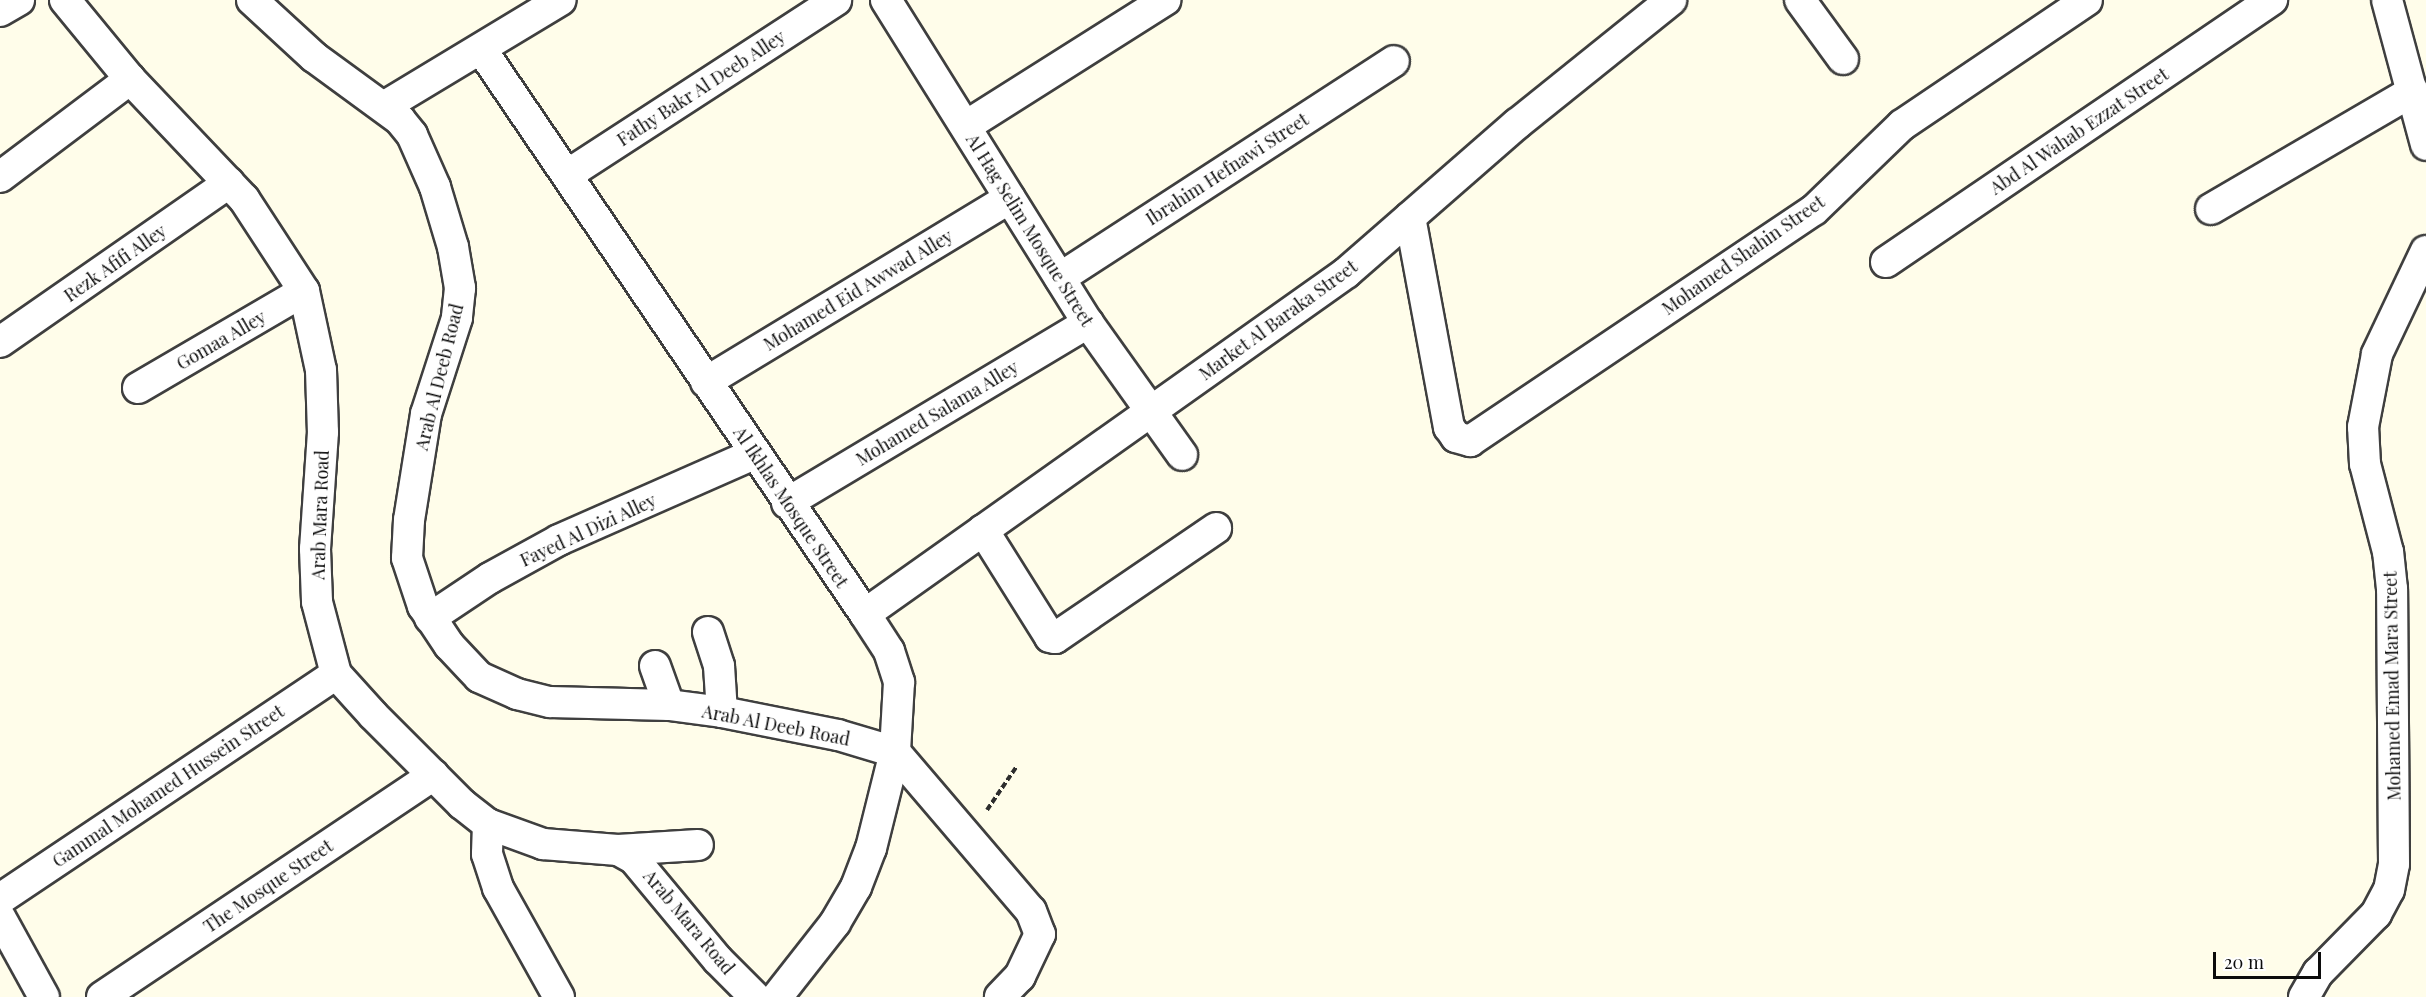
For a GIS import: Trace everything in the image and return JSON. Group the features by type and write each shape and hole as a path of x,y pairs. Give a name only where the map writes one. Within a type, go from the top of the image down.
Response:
{"street":[{"path":"0,11 19,0"},
{"name":"Arab Mara Road","path":"65,0 130,79 229,183 258,219 304,291 321,370 323,432 315,549 317,602 336,674 434,775 488,824 543,844 618,850 645,869 717,960 755,997"},
{"name":"Arab Al Deeb Road","path":"252,0 315,57 385,106 412,135 435,187 453,247 460,288 457,318 426,414 409,520 407,558 414,588 430,618 449,645 479,676 518,694 571,705 669,705 722,712 838,735 894,752"},
{"path":"385,106 561,0"},
{"name":"Fathy Bakr Al Deeb Alley","path":"567,175 836,0"},
{"name":"Al Hag Selim Mosque Street","path":"886,0 1088,323 1182,455"},
{"path":"966,126 1165,0"},
{"name":"Market Al Baraka Street","path":"865,614 1346,273 1517,123 1671,0"},
{"path":"1800,0 1843,59"},
{"name":"Mohamed Shahin Street","path":"1410,217 1449,427 1456,437 1470,441 1814,210 1902,124 2087,0"},
{"name":"Abd Al Wahab Ezzat Street","path":"1886,262 2272,0"},
{"path":"2387,0 2426,145"},
{"name":"Al Ikhlas Mosque Street","path":"481,49 787,503 865,614 889,651 899,682 894,752 872,848 856,887 835,923 777,997"},
{"name":"Ibrahim Hefnawi Street","path":"1060,278 1394,61"},
{"path":"0,177 130,79"},
{"path":"2211,209 2413,91"},
{"name":"Rezk Afifi Alley","path":"0,342 229,183"},
{"name":"Mohamed Eid Awwad Alley","path":"706,382 1011,198"},
{"name":"Mohamed Emad Mara Street","path":"2304,997 2318,973 2376,914 2389,890 2394,864 2391,579 2388,552 2372,500 2363,427 2377,354 2426,251"},
{"name":"Gomaa Alley","path":"138,388 304,291"},
{"name":"Mohamed Salama Alley","path":"787,503 1088,323"},
{"name":"Fayed Al Dizi Alley","path":"430,618 490,578 559,540 754,454"},
{"path":"983,530 1050,637 1055,638 1216,528"},
{"path":"708,632 719,666 722,712"},
{"path":"655,666 669,705"},
{"name":"Gammal Mohamed Hussein Street","path":"0,899 336,674"},
{"path":"894,752 1031,911 1040,934 1020,976 1000,997"},
{"name":"The Mosque Street","path":"102,997 434,775"},
{"path":"488,824 487,854 498,888 559,997"},
{"path":"618,850 698,845"},
{"path":"0,917 44,997"}],"path":[{"path":"968,837 1017,766"}]}
